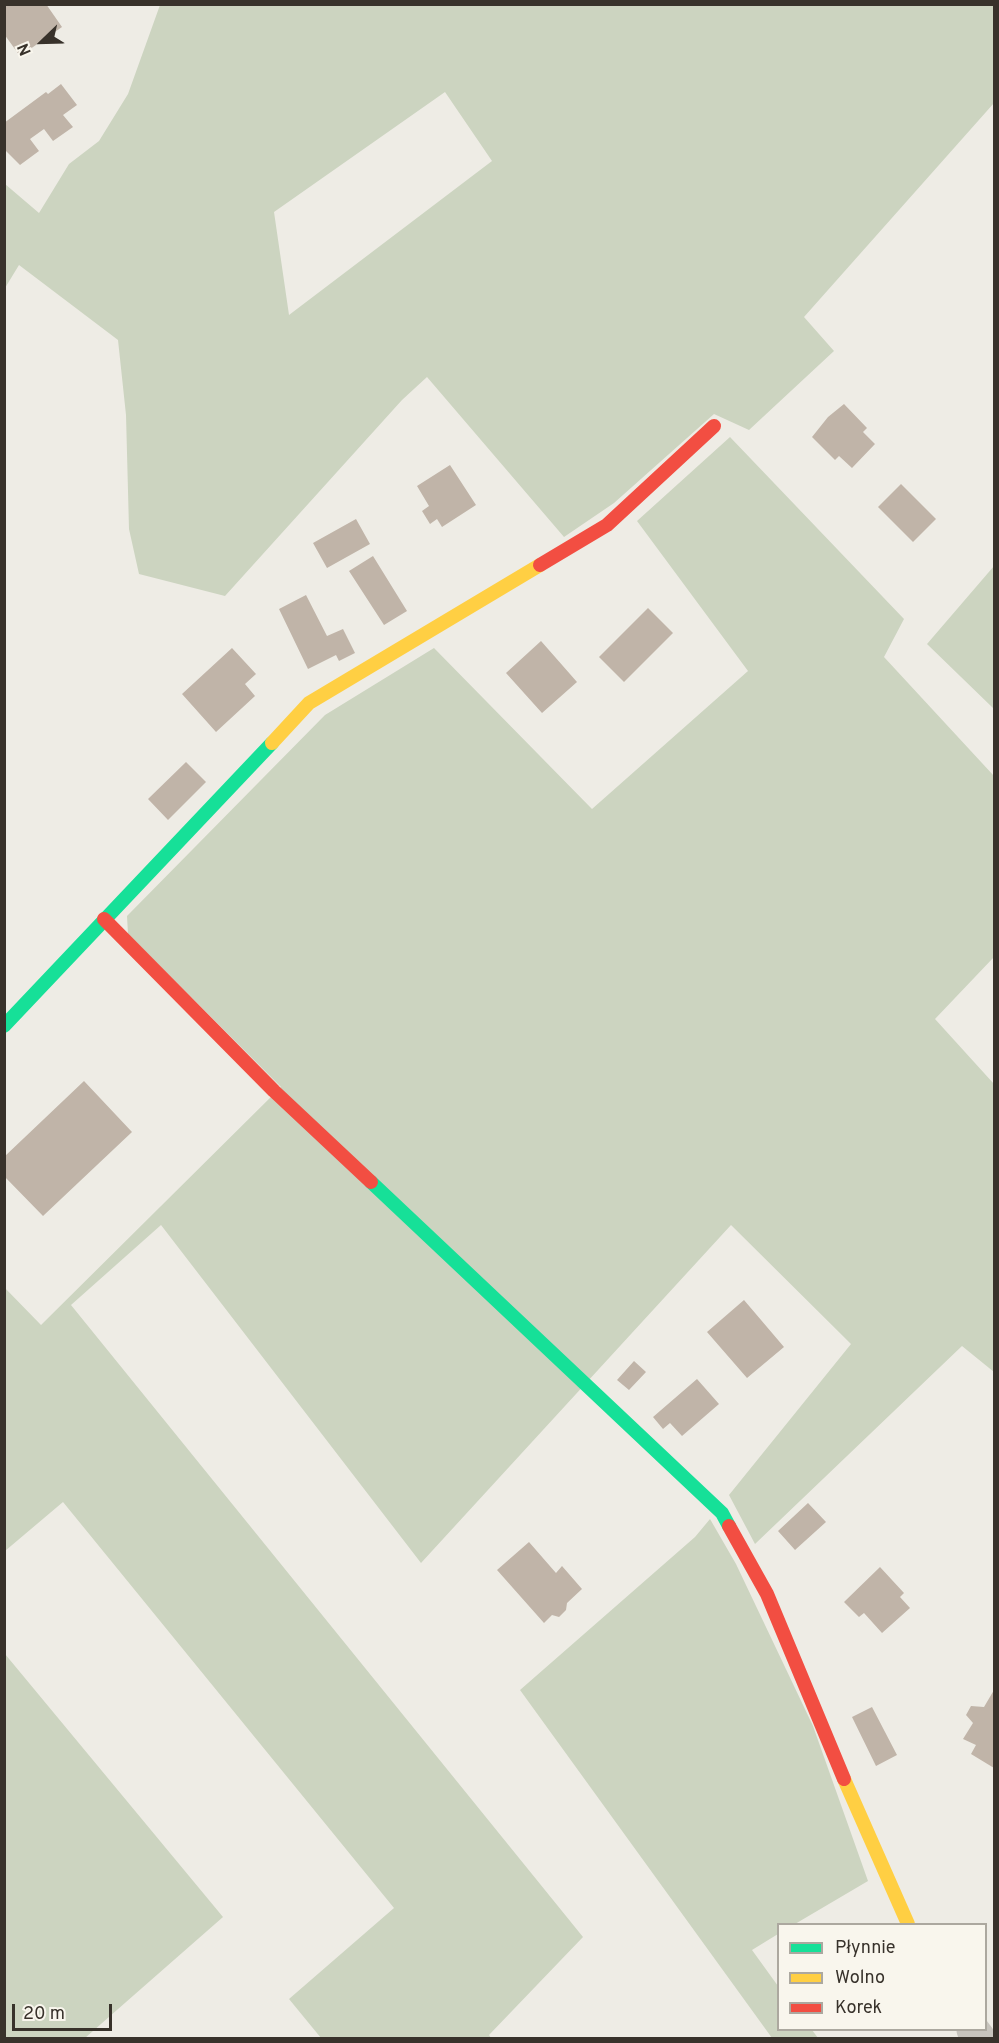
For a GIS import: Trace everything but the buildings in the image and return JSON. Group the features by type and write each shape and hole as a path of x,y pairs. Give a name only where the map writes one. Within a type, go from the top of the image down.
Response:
{"street":[{"path":"4,1026 309,703 607,525 714,426"},
{"path":"104,919 274,1090 722,1513 767,1594 881,1868 908,1923"}],"green space":[{"path":"160,5 994,5 994,103 804,317 834,351 749,430 714,414 614,503 564,537 427,377 402,400 225,596 139,574 129,529 126,415 118,340 19,265 5,288 5,184 39,213 69,164 99,141 128,94","holes":["445,92 492,161 289,315 274,212"]},
{"path":"730,437 904,619 884,657 994,776 994,957 935,1019 994,1084 994,1372 962,1346 755,1544 729,1495 851,1344 731,1225 421,1563 161,1225 71,1305 583,1937 489,2035 491,2038 321,2038 289,1999 394,1908 63,1502 5,1551 4,1287 41,1325 281,1087 128,934 127,916 325,715 434,648 592,809 748,671 637,521"},
{"path":"994,566 994,709 927,644"},
{"path":"710,1519 736,1564 813,1726 868,1881 797,1923 777,1923 777,1935 752,1950 777,1985 777,2031 813,2031 818,2038 772,2038 520,1690 695,1537"},
{"path":"5,1654 223,1917 85,2038 5,2038"}],"traffic: fast":[{"path":"4,1026 272,743"},
{"path":"371,1182 722,1513 729,1526"}],"traffic: slow":[{"path":"272,743 309,703 540,565"},
{"path":"844,1779 908,1923"}],"traffic: jam":[{"path":"540,565 607,525 714,426"},
{"path":"104,919 274,1091 371,1182"},
{"path":"729,1526 767,1594 844,1779"}]}
